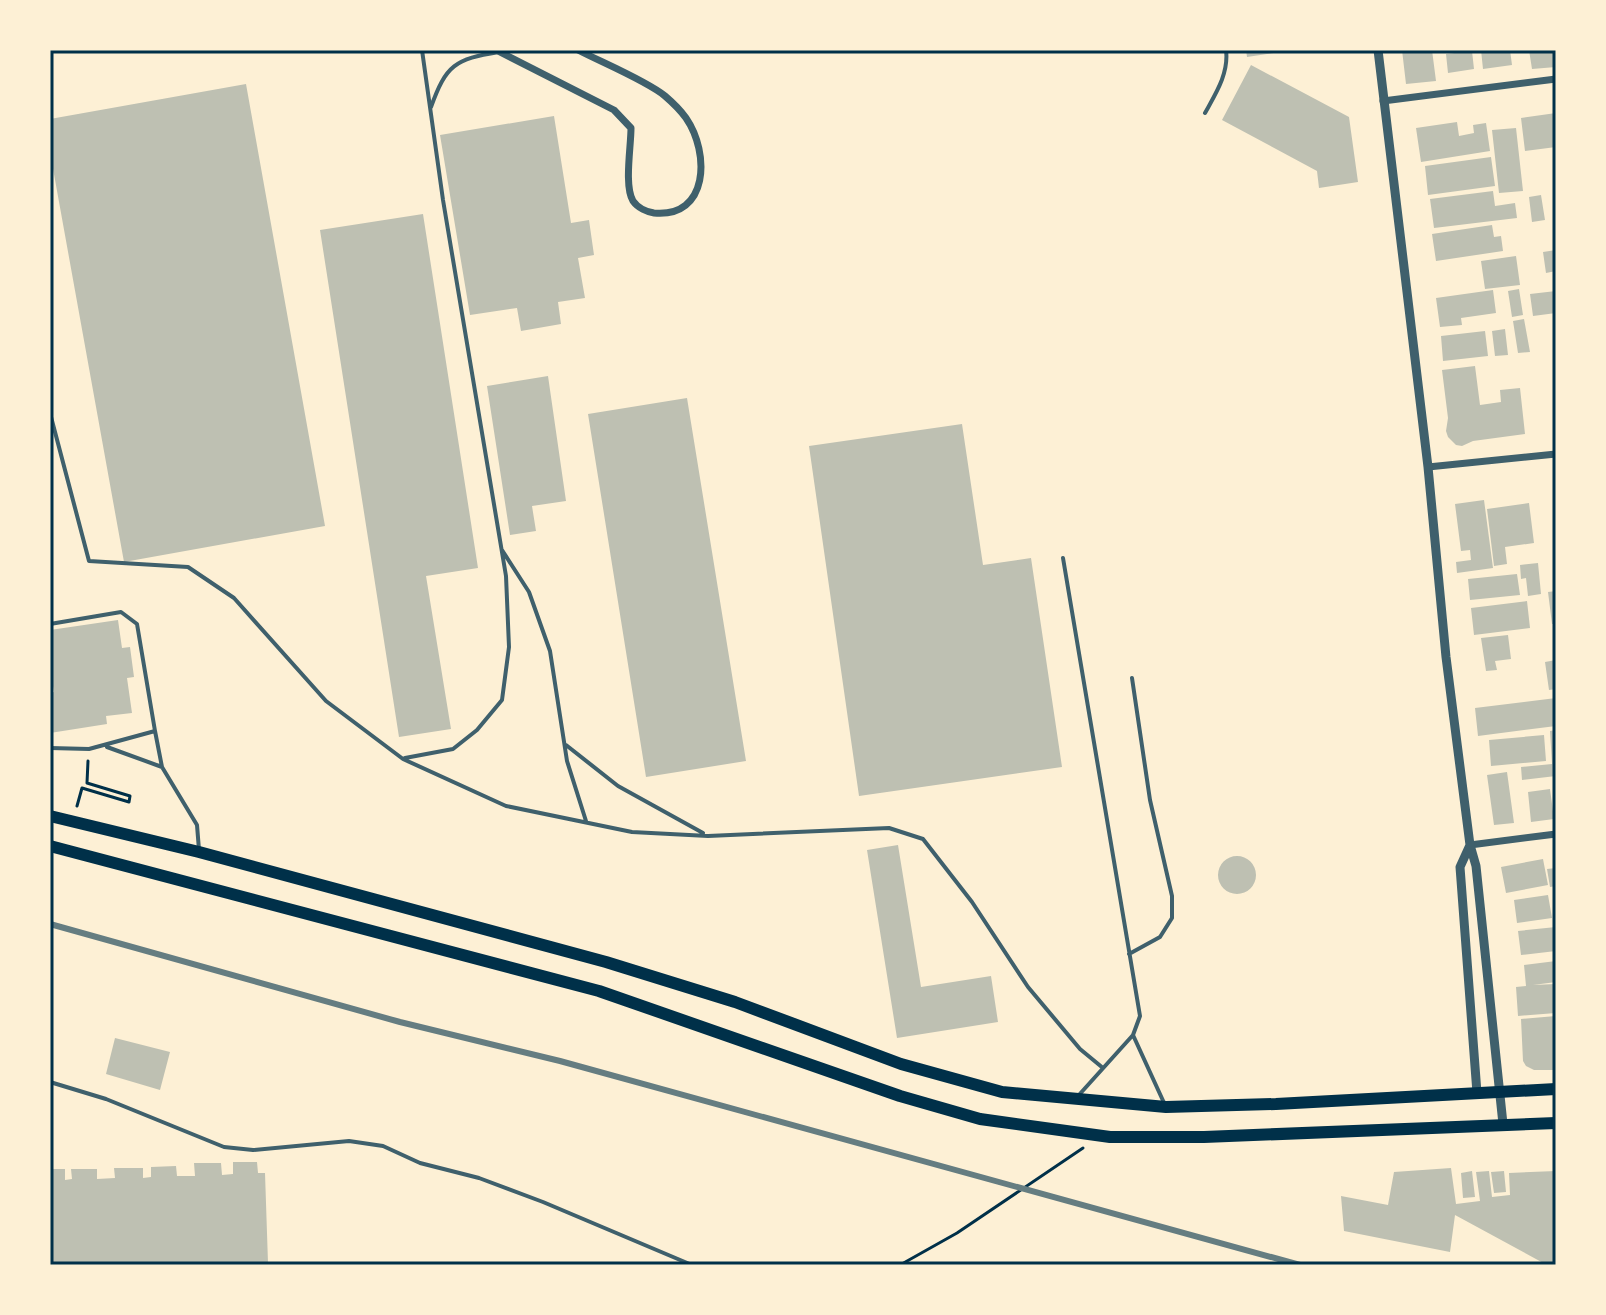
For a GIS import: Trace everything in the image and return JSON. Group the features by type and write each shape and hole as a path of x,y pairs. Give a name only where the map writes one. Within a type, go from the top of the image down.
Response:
{"main road":[{"path":"50,816 199,852 606,962 735,1002 901,1064 1002,1092 1166,1107 1556,1089"},
{"path":"50,846 599,991 900,1096 980,1119 1110,1137 1219,1136 1556,1123"}],"street":[{"path":"498,51 614,110 631,128 628,181 633,201 646,212 670,214 690,203 701,183 699,149 687,119 664,95 578,50"},
{"path":"1378,50 1428,467 1446,657 1470,845 1476,866 1503,1124"},
{"path":"1383,101 1556,79"},
{"path":"1428,467 1556,454"},
{"path":"1470,845 1556,834"},
{"path":"1470,845 1460,867 1477,1093"}],"lane":[{"path":"403,759 453,749 477,730 502,700 509,647 506,576 445,215 422,50"},
{"path":"1205,113 1228,62 1226,50"},
{"path":"430,109 441,80 455,65 472,56 498,51"},
{"path":"50,413 89,561 188,567 234,598 326,701 403,759 506,806 632,832 708,836 889,828 923,839 972,902 1028,987 1080,1049 1103,1068"},
{"path":"501,547 529,592 550,651 567,761 586,823"},
{"path":"1063,558 1140,1016 1133,1035 1075,1100"},
{"path":"50,624 121,612 137,624 162,767 197,825 199,852"},
{"path":"1129,954 1160,937 1172,918 1172,896 1150,800 1132,678"},
{"path":"50,748 89,749 155,731"},
{"path":"564,744 618,786 708,836"},
{"path":"105,746 162,767"},
{"path":"1133,1035 1166,1107"},
{"path":"50,1082 106,1099 224,1147 253,1150 349,1141 383,1146 420,1163 479,1178 543,1202 692,1265"}],"path":[{"path":"76,809 82,788 129,802 130,796 87,783 89,749"},
{"path":"900,1265 957,1233 1075,1154"}],"building":[{"path":"1246,50 1281,50 1281,52 1247,57"},
{"path":"1402,50 1432,50 1436,81 1406,84"},
{"path":"1481,50 1510,50 1512,65 1483,69"},
{"path":"1529,50 1556,50 1556,67 1532,69"},
{"path":"1472,51 1474,69 1448,73 1446,54"},
{"path":"1251,65 1349,117 1358,182 1319,188 1317,171 1222,120"},
{"path":"246,84 325,526 124,562 50,152 50,119"},
{"path":"1556,113 1556,147 1525,151 1521,118"},
{"path":"554,116 571,223 589,220 594,255 578,258 585,298 558,302 561,324 521,331 517,308 470,315 440,135"},
{"path":"1457,122 1459,136 1474,133 1473,125 1486,123 1490,151 1421,162 1416,128"},
{"path":"1516,128 1523,191 1499,193 1492,130"},
{"path":"1491,157 1495,186 1428,195 1425,166"},
{"path":"1493,191 1495,206 1515,203 1517,218 1434,228 1430,199"},
{"path":"1541,195 1545,220 1532,222 1529,197"},
{"path":"423,214 478,568 426,576 451,729 399,737 320,230"},
{"path":"1492,225 1494,237 1501,236 1503,251 1436,261 1432,234"},
{"path":"1556,250 1556,271 1546,273 1543,252"},
{"path":"1516,256 1520,285 1485,289 1481,261"},
{"path":"1519,289 1523,315 1512,317 1508,291"},
{"path":"1493,290 1496,313 1461,318 1462,325 1440,327 1436,298"},
{"path":"1556,291 1556,313 1533,316 1530,294"},
{"path":"1524,319 1530,352 1518,353 1513,321"},
{"path":"1505,329 1508,355 1495,356 1492,331"},
{"path":"1485,331 1488,356 1443,361 1441,336"},
{"path":"1475,366 1480,405 1501,402 1500,390 1520,388 1525,434 1473,441 1462,446 1456,445 1448,437 1442,370"},
{"path":"548,376 566,501 532,506 536,531 510,535 487,386"},
{"path":"687,398 746,761 646,777 588,414"},
{"path":"962,424 983,565 1031,558 1062,767 859,796 809,446"},
{"path":"1484,500 1493,568 1457,573 1456,562 1471,560 1470,550 1461,551 1455,504"},
{"path":"1529,503 1534,543 1505,547 1507,564 1494,566 1487,509"},
{"path":"1538,563 1541,594 1528,596 1526,578 1521,579 1520,565"},
{"path":"1517,574 1520,595 1470,600 1468,579"},
{"path":"1556,591 1556,624 1552,624 1548,592"},
{"path":"1527,601 1530,628 1474,635 1471,608"},
{"path":"118,620 122,648 130,647 134,677 127,678 132,713 106,716 107,724 50,733 50,693 54,692 50,668 50,630"},
{"path":"1508,635 1511,659 1495,661 1497,670 1486,671 1481,638"},
{"path":"1556,660 1556,689 1549,690 1545,662"},
{"path":"1556,698 1556,726 1478,736 1475,708"},
{"path":"1556,730 1556,776 1522,780 1521,767 1552,764 1550,731"},
{"path":"1544,735 1546,761 1491,766 1489,740"},
{"path":"1507,772 1514,823 1494,825 1487,775"},
{"path":"1550,789 1554,819 1531,822 1528,792"},
{"path":"898,845 921,987 991,976 998,1022 897,1038 867,850"},
{"path":"1237,856 1251,861 1256,875 1251,889 1237,894 1223,889 1218,875 1223,861"},
{"path":"1543,859 1548,885 1506,893 1501,867"},
{"path":"1556,868 1556,886 1550,887 1547,869"},
{"path":"1548,895 1552,918 1517,923 1514,900"},
{"path":"1556,927 1556,951 1521,955 1518,931"},
{"path":"1556,961 1556,982 1533,985 1556,984 1556,1013 1518,1016 1516,987 1526,986 1524,965"},
{"path":"1556,1016 1556,1070 1534,1070 1526,1066 1523,1061 1521,1019"},
{"path":"115,1038 170,1052 160,1090 106,1074"},
{"path":"233,1162 257,1162 258,1173 265,1173 268,1263 50,1265 50,1169 65,1169 65,1180 72,1179 71,1169 97,1169 97,1179 115,1178 114,1168 143,1168 143,1178 151,1177 151,1167 176,1166 177,1176 195,1176 194,1163 221,1163 222,1175 233,1174"},
{"path":"1451,1168 1456,1204 1480,1201 1476,1172 1489,1171 1492,1197 1510,1195 1509,1173 1556,1171 1556,1265 1547,1265 1455,1215 1450,1252 1344,1231 1341,1196 1388,1205 1394,1172"},
{"path":"1472,1171 1475,1197 1463,1198 1461,1173"},
{"path":"1504,1171 1506,1192 1494,1193 1491,1172"}],"railway":[{"path":"50,924 400,1022 560,1061 1300,1265"}]}
